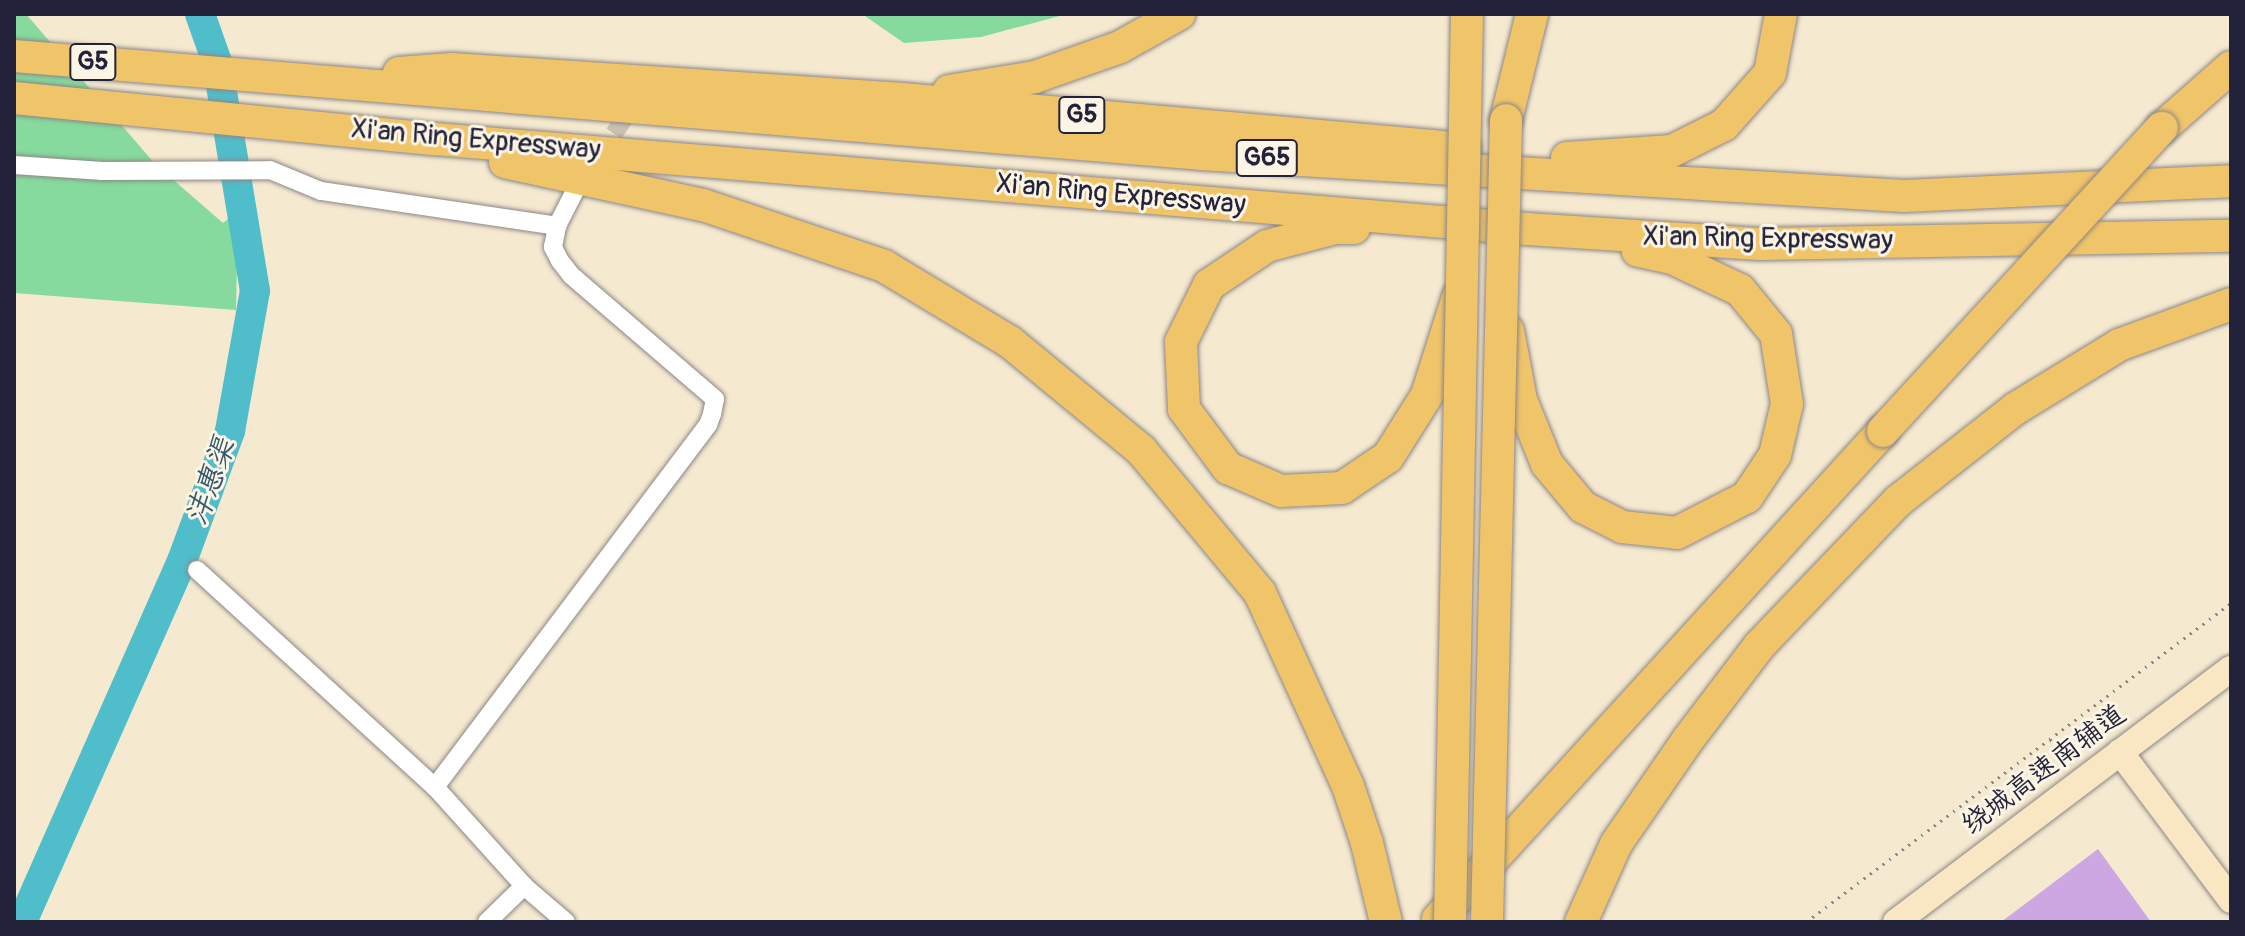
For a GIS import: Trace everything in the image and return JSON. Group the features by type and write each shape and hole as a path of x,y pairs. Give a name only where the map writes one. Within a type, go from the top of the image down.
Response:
{"highway":[{"path":"903,99 1035,77 1120,47 1179,14"},
{"path":"1450,922 1467,14"},
{"path":"1487,922 1508,14"},
{"path":"1506,120 1532,14"},
{"name":"G5","path":"305,81 452,69 903,99 1576,158 1672,151 1724,125 1770,73 1781,14"},
{"name":"Xi'an Ring Expressway","path":"14,56 1200,154 1889,195 2231,181"},
{"path":"1435,922 2162,128 2231,67"},
{"name":"Xi'an Ring Expressway","path":"14,98 306,124 435,139 1527,229 1760,244 2231,236"},
{"name":"G5","path":"306,124 703,205 884,266 1010,342 1141,450 1260,593 1348,786 1367,843 1386,922"},
{"path":"1462,286 1427,395 1388,457 1342,488 1281,491 1228,468 1184,409 1181,342 1209,285 1267,246 1335,228 1527,229 1672,258 1740,290 1776,334 1787,404 1775,455 1747,497 1677,533 1622,527 1583,507 1547,464 1526,413 1501,299"},
{"path":"1581,922 1616,844 1696,729 1759,646 1898,501 2015,409 2119,345 2231,304"}],"street":[{"path":"14,165 103,171 270,170 321,191 557,226"},
{"path":"435,787 708,425 712,414 715,399 571,275 553,247 557,226 575,191"},
{"path":"197,570 435,787 524,886 566,922"},
{"name":"绕城高速南辅道","path":"1896,922 2231,669"},
{"path":"2127,747 2231,871"},
{"path":"2127,747 2231,900"},
{"path":"487,922 524,886"}],"path":[{"path":"1806,922 2231,603"},
{"path":"2050,739 2084,779"}],"green space":[{"path":"14,14 26,14 155,164 223,223 238,211 236,310 14,293"},
{"path":"862,14 1067,14 981,37 904,43"}],"building":[{"path":"2098,849 2151,922 2001,922"}],"waterway":[{"name":"沣惠渠","path":"22,922 182,561 230,431 255,291 217,62 200,14"}],"tunnel":[{"path":"599,156 634,104"}]}
